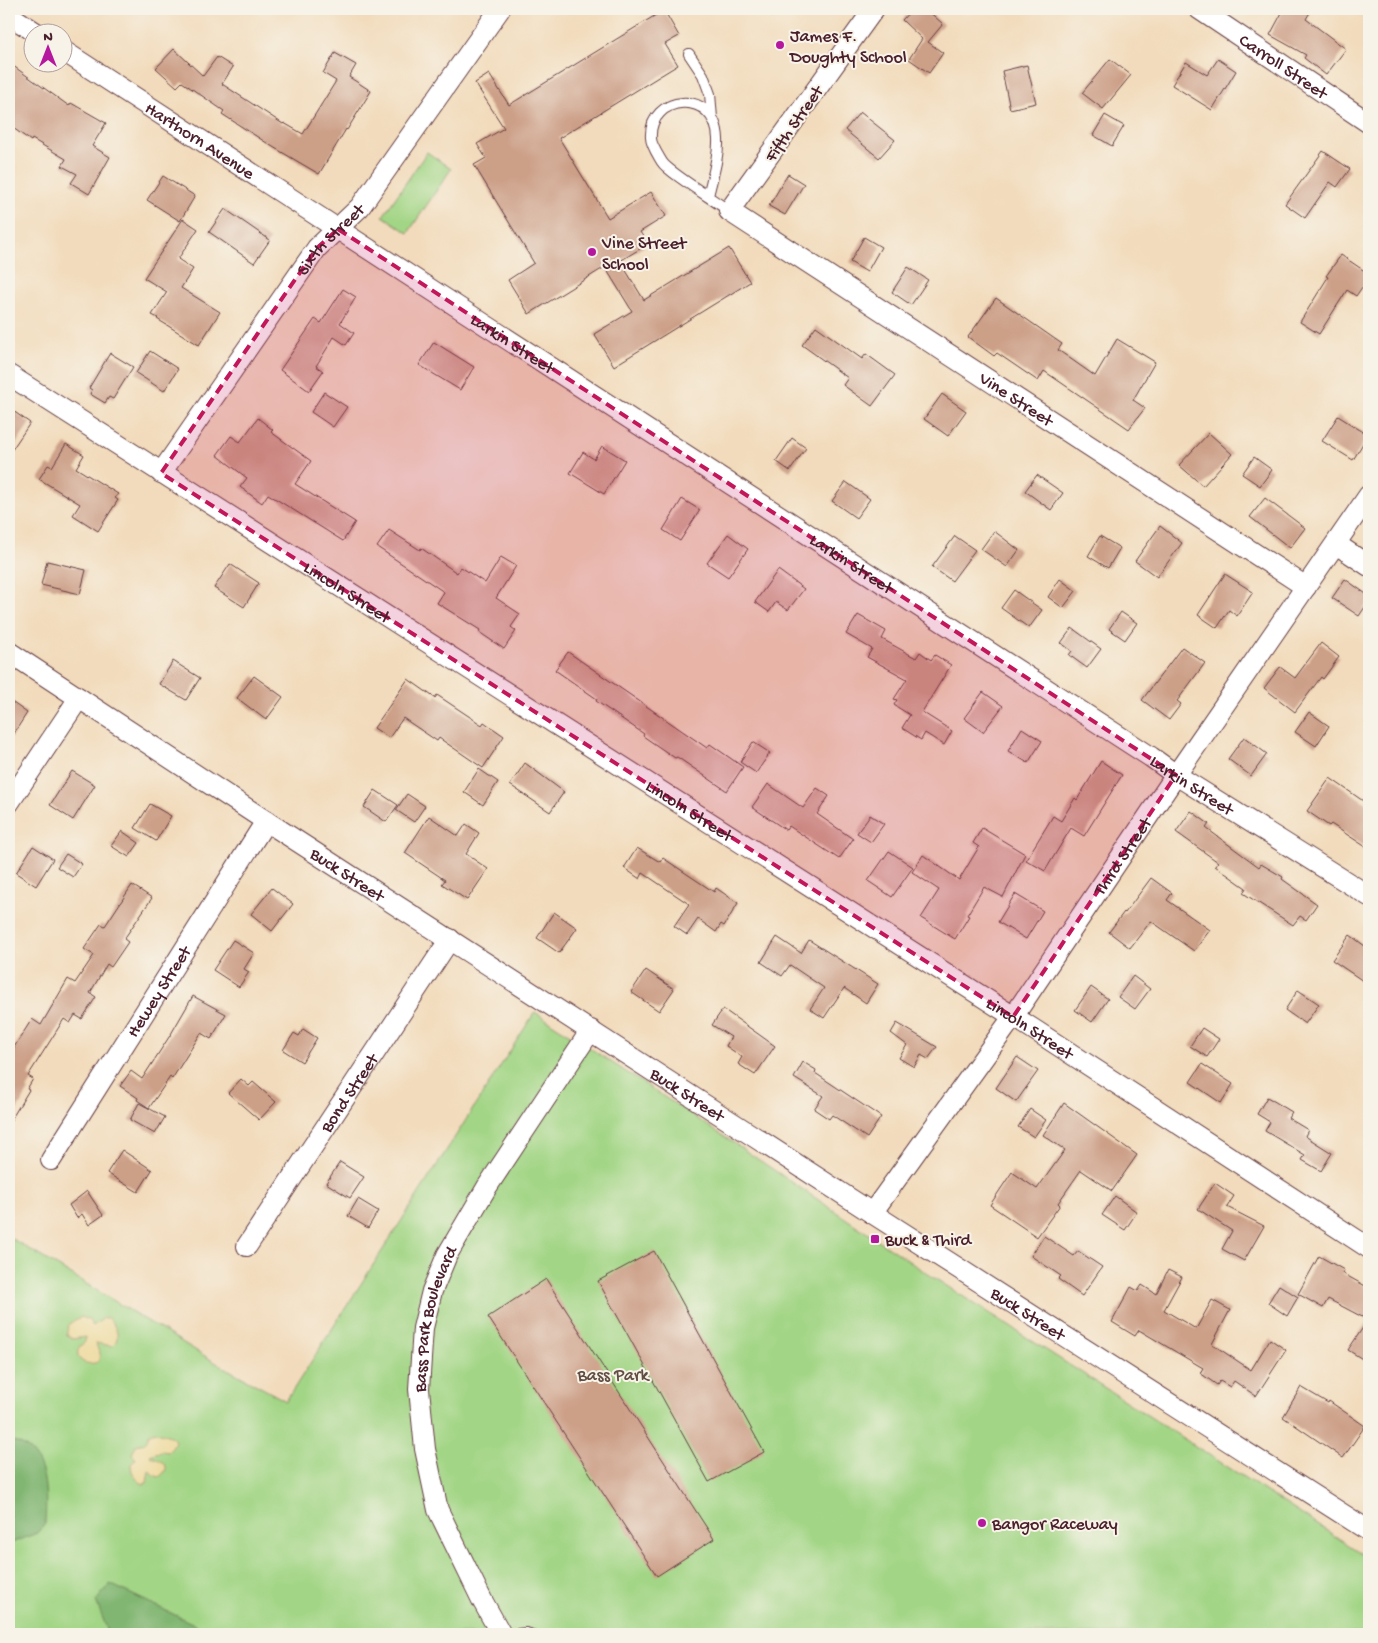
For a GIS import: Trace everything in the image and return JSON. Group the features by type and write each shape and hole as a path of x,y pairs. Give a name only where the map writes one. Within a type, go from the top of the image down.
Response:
{"street":[{"name":"Sixth Street","path":"161,473 317,248 360,207 500,9"},
{"name":"Fifth Street","path":"729,211 874,9"},
{"name":"Carroll Street","path":"1199,9 1369,123"},
{"path":"9,15 22,24"},
{"name":"Harthorn Avenue","path":"72,56 338,229"},
{"name":"Vine Street","path":"729,211 1306,587"},
{"name":"Larkin Street","path":"338,229 953,627 1176,774 1369,896"},
{"name":"Lincoln Street","path":"9,375 1013,1017 1369,1248"},
{"name":"Third Street","path":"872,1213 1013,1017 1176,774 1369,496"},
{"path":"1336,544 1369,566"},
{"name":"Buck Street","path":"9,652 266,821 872,1213 1369,1531"},
{"path":"9,804 79,698"},
{"name":"Hewey Street","path":"51,1160 266,821"},
{"name":"Bond Street","path":"247,1246 450,939"},
{"name":"Bass Park Boulevard","path":"501,1634 482,1600 438,1510 425,1449 419,1389 424,1328 432,1291 447,1255 487,1187 591,1030"}],"lane":[{"path":"688,54 702,75 710,94 712,119 718,140 708,196"},
{"path":"712,119 708,112 695,104 681,102 667,107 659,114 651,125 651,140 663,164 729,211"},
{"path":"518,1634 530,1634"}],"highlighted area":[{"path":"338,229 1176,775 1013,1017 161,473 317,248"}],"green space":[{"path":"757,9 801,9 795,17 770,18"},
{"path":"427,152 451,169 408,233 383,216"},
{"name":"Bass Park","path":"535,1012 925,1272 1369,1558 1369,1634 9,1634 9,1237 218,1364 286,1401"},
{"path":"9,1440 27,1448 34,1455 43,1473 46,1504 45,1524 37,1533 9,1544"},
{"path":"110,1584 196,1625 200,1634 109,1634 96,1601"}],"sand":[{"path":"82,1317 90,1321 93,1326 104,1318 108,1318 117,1332 117,1339 112,1346 96,1343 100,1354 98,1362 92,1364 86,1363 79,1358 78,1350 85,1342 85,1337 73,1339 67,1335 70,1323"},
{"path":"155,1431 171,1437 175,1442 168,1452 162,1451 150,1455 163,1462 166,1470 159,1477 153,1475 149,1470 147,1483 143,1484 133,1473 131,1464 136,1459 132,1454 136,1445 145,1443 150,1433"}],"building":[{"path":"912,9 926,9 943,24 928,42 943,53 929,73 909,59 922,39 902,20"},
{"path":"1284,9 1312,9 1306,19 1346,49 1326,75 1304,58 1306,55 1270,35"},
{"path":"664,10 679,36 665,44 678,65 559,138 608,218 651,192 666,216 640,232 648,244 620,261 644,300 729,248 750,282 614,366 594,334 632,311 605,267 529,314 508,280 534,263 474,165 486,158 477,144 504,128 475,83 489,74 509,105"},
{"path":"174,49 203,76 217,57 233,67 222,84 283,124 303,134 336,81 323,73 335,53 356,65 349,77 371,91 319,174 222,114 224,111 182,82 177,87 156,68"},
{"path":"1110,59 1131,75 1103,109 1082,93"},
{"path":"1218,59 1236,71 1212,110 1172,85 1186,62 1207,75"},
{"path":"9,63 69,106 71,103 106,123 92,146 110,157 89,194 71,183 77,174 62,166 66,159 32,139 31,141 9,125"},
{"path":"1027,65 1036,103 1010,109 1002,71"},
{"path":"860,112 895,140 879,158 845,130"},
{"path":"1105,115 1124,126 1112,146 1093,135"},
{"path":"1323,151 1350,169 1337,187 1330,182 1305,218 1285,204"},
{"path":"788,174 804,184 785,215 769,206"},
{"path":"163,176 195,196 180,221 147,200"},
{"path":"225,209 270,240 254,263 209,232"},
{"path":"183,219 198,229 178,259 193,269 181,288 220,312 199,345 152,315 167,292 144,278"},
{"path":"864,237 881,247 867,272 850,262"},
{"path":"1341,255 1369,274 1369,277 1356,296 1347,290 1319,334 1300,322 1328,277 1326,276"},
{"path":"908,267 928,280 911,305 892,292"},
{"path":"343,289 356,297 340,323 354,333 346,345 334,337 316,366 323,371 309,391 280,370 315,319 321,323"},
{"path":"996,298 1062,344 1058,350 1095,376 1117,339 1155,362 1133,400 1145,408 1129,429 1044,371 1038,381 997,353 994,356 968,337"},
{"path":"816,326 862,359 866,354 895,375 872,406 843,385 848,378 802,345"},
{"path":"434,342 474,367 460,390 419,365"},
{"path":"150,351 178,369 164,391 136,373"},
{"path":"110,353 133,367 113,399 109,397 105,403 90,394 92,390 89,388"},
{"path":"324,392 347,407 333,427 311,412"},
{"path":"942,394 966,411 948,436 924,419"},
{"path":"9,408 30,423 9,454"},
{"path":"1338,416 1368,435 1353,460 1322,441"},
{"path":"258,418 273,430 271,432 311,461 295,484 355,522 343,541 268,494 262,503 240,487 247,478 217,455 231,436 240,442"},
{"path":"1209,433 1232,454 1203,486 1179,465"},
{"path":"792,438 806,448 790,471 776,461"},
{"path":"66,444 84,455 76,468 118,494 115,498 118,500 98,531 73,515 80,504 39,479 48,465 52,467"},
{"path":"602,446 625,460 604,494 570,473 583,452 594,459"},
{"path":"1254,457 1272,470 1260,486 1242,474"},
{"path":"1037,475 1063,493 1051,510 1025,491"},
{"path":"846,482 870,499 856,518 832,501"},
{"path":"1265,498 1305,528 1290,548 1250,517"},
{"path":"682,499 700,510 680,541 663,530"},
{"path":"1160,526 1182,543 1157,577 1135,561"},
{"path":"389,530 420,550 421,548 457,573 461,567 485,583 501,557 516,566 496,598 520,614 511,627 516,631 504,649 479,632 480,630 437,603 444,592 377,547"},
{"path":"994,531 1019,550 1007,567 981,549"},
{"path":"728,534 748,549 728,577 707,563"},
{"path":"955,536 975,550 952,581 932,567"},
{"path":"1100,536 1120,548 1108,568 1088,556"},
{"path":"47,561 86,570 80,594 41,585"},
{"path":"230,564 259,583 244,607 214,588"},
{"path":"778,570 804,589 788,610 776,602 769,612 755,602"},
{"path":"1225,574 1253,592 1237,616 1229,610 1217,628 1198,615"},
{"path":"1060,579 1076,591 1063,608 1048,597"},
{"path":"1345,579 1369,596 1369,601 1359,616 1332,598"},
{"path":"1014,590 1042,610 1029,628 1001,608"},
{"path":"1121,612 1137,623 1125,640 1109,629"},
{"path":"858,615 886,631 882,639 916,658 920,652 931,660 935,655 951,665 922,712 952,731 944,745 925,733 921,740 902,728 910,715 894,705 897,700 894,699 907,679 867,657 872,649 846,634"},
{"path":"1072,628 1101,649 1087,668 1069,655 1072,651 1061,643"},
{"path":"1321,643 1339,657 1323,679 1321,677 1295,712 1264,688 1280,667 1295,678"},
{"path":"1182,647 1205,663 1177,701 1181,704 1169,720 1142,700"},
{"path":"568,652 707,748 710,744 743,767 727,791 643,736 644,734 555,670"},
{"path":"173,661 200,678 186,700 159,684"},
{"path":"254,676 283,697 266,720 237,698"},
{"path":"408,679 435,698 437,695 482,725 484,722 504,736 483,768 439,738 437,741 403,718 389,738 374,728"},
{"path":"983,692 1003,706 983,732 964,718"},
{"path":"9,700 27,713 9,741"},
{"path":"1309,712 1329,726 1316,746 1295,732"},
{"path":"1022,728 1042,741 1028,763 1008,751"},
{"path":"1244,737 1267,754 1251,776 1228,759"},
{"path":"753,742 770,753 756,773 740,762"},
{"path":"1101,761 1122,775 1084,836 1071,828 1045,871 1026,860 1053,816 1061,821 1075,798 1077,800"},
{"path":"525,763 564,792 550,812 510,785"},
{"path":"479,769 498,782 483,805 464,792"},
{"path":"72,771 95,785 73,820 50,805"},
{"path":"1330,778 1369,805 1369,849 1307,811"},
{"path":"768,784 803,808 817,788 829,796 817,814 853,839 839,859 789,826 786,830 752,807"},
{"path":"375,790 398,805 386,822 364,807"},
{"path":"407,794 425,806 414,822 396,810"},
{"path":"150,804 171,816 156,841 135,828"},
{"path":"1191,811 1209,824 1206,828 1259,867 1261,864 1283,877 1282,879 1317,904 1306,920 1300,916 1293,925 1243,893 1246,888 1215,866 1218,862 1176,832"},
{"path":"870,815 884,824 871,842 857,833"},
{"path":"429,816 458,836 466,824 479,833 466,854 488,869 467,900 442,884 445,880 405,853"},
{"path":"982,828 1025,854 1003,897 984,887 955,939 921,918 939,890 912,872 923,855 959,880 979,847 973,843"},
{"path":"122,831 139,843 129,857 111,846"},
{"path":"33,846 53,859 36,886 16,873"},
{"path":"637,848 660,862 663,858 714,892 716,888 738,903 724,926 721,924 716,932 698,919 687,935 674,926 689,904 643,873 640,879 624,868"},
{"path":"889,851 913,867 892,897 868,881"},
{"path":"66,854 82,864 73,877 57,867"},
{"path":"1151,878 1172,893 1167,900 1210,930 1194,951 1151,921 1130,948 1109,932"},
{"path":"132,885 152,898 124,939 128,942 111,967 107,964 90,993 96,997 82,1019 75,1015 70,1023 64,1019 28,1076 33,1079 27,1089 29,1090 9,1123 9,1055 32,1019 41,1025 68,979 75,983 94,955 84,949 101,924 105,926"},
{"path":"272,888 293,904 272,931 251,914"},
{"path":"1015,894 1043,911 1026,939 998,922"},
{"path":"554,912 577,928 559,953 537,938"},
{"path":"1350,935 1369,949 1369,985 1332,960"},
{"path":"777,937 801,953 809,940 878,984 866,1003 844,988 824,1018 810,1009 824,988 790,965 782,976 761,962"},
{"path":"233,940 254,953 244,969 249,972 239,987 213,970"},
{"path":"646,970 674,989 659,1011 631,992"},
{"path":"1133,976 1150,989 1135,1009 1118,997"},
{"path":"1091,987 1108,999 1092,1022 1075,1010"},
{"path":"1298,990 1319,1004 1305,1024 1285,1010"},
{"path":"193,996 226,1014 211,1039 201,1033 172,1079 170,1077 149,1108 120,1086 131,1071 142,1079"},
{"path":"723,1009 775,1046 755,1075 738,1064 742,1057 726,1046 731,1037 712,1025"},
{"path":"897,1023 937,1047 928,1059 921,1055 914,1067 899,1058 907,1045 891,1033"},
{"path":"1202,1028 1219,1039 1207,1057 1190,1046"},
{"path":"303,1029 317,1038 302,1062 283,1050 294,1033 299,1036"},
{"path":"1017,1057 1038,1071 1016,1102 996,1088"},
{"path":"803,1062 816,1070 815,1073 881,1117 867,1138 832,1115 829,1119 814,1109 823,1096 794,1078"},
{"path":"1202,1064 1233,1084 1221,1103 1190,1082"},
{"path":"241,1079 249,1086 253,1082 276,1102 259,1120 228,1093"},
{"path":"1267,1097 1292,1112 1288,1118 1308,1130 1305,1136 1332,1153 1321,1171 1302,1160 1305,1155 1265,1131 1270,1122 1257,1114"},
{"path":"139,1103 165,1117 155,1134 130,1120"},
{"path":"1064,1103 1137,1155 1112,1191 1081,1170 1058,1203 1060,1205 1037,1237 990,1205 1012,1172 1037,1189 1065,1150 1043,1135"},
{"path":"1030,1109 1046,1120 1034,1137 1018,1127"},
{"path":"122,1150 152,1170 138,1192 107,1173"},
{"path":"340,1162 364,1177 350,1198 326,1183"},
{"path":"1215,1183 1234,1196 1227,1207 1264,1226 1244,1261 1222,1249 1232,1231 1198,1209"},
{"path":"87,1191 103,1215 89,1225 82,1214 77,1218 69,1205"},
{"path":"1115,1196 1137,1212 1125,1230 1102,1215"},
{"path":"358,1199 378,1211 368,1228 348,1216"},
{"path":"1044,1236 1074,1256 1078,1251 1102,1267 1082,1296 1058,1279 1061,1276 1031,1256"},
{"path":"654,1251 764,1452 709,1482 598,1281"},
{"path":"1319,1256 1344,1270 1342,1273 1369,1288 1369,1352 1364,1360 1348,1350 1368,1320 1328,1299 1323,1308 1298,1294"},
{"path":"1168,1270 1182,1277 1164,1310 1196,1329 1212,1300 1230,1310 1212,1344 1251,1370 1270,1339 1286,1350 1256,1396 1234,1381 1230,1387 1220,1381 1217,1385 1200,1373 1203,1368 1139,1330 1135,1336 1112,1322 1131,1287 1138,1291 1142,1285 1156,1294"},
{"path":"546,1279 714,1539 657,1576 488,1317"},
{"path":"1279,1285 1298,1297 1287,1316 1268,1303"},
{"path":"1301,1387 1328,1403 1329,1401 1365,1426 1343,1458 1283,1417"}],"place":[{"name":"James F. Doughty School","path":"780,45"},
{"name":"Vine Street School","path":"592,252"},
{"name":"Buck & Third","path":"875,1239"},
{"name":"Bangor Raceway","path":"982,1523"}]}
